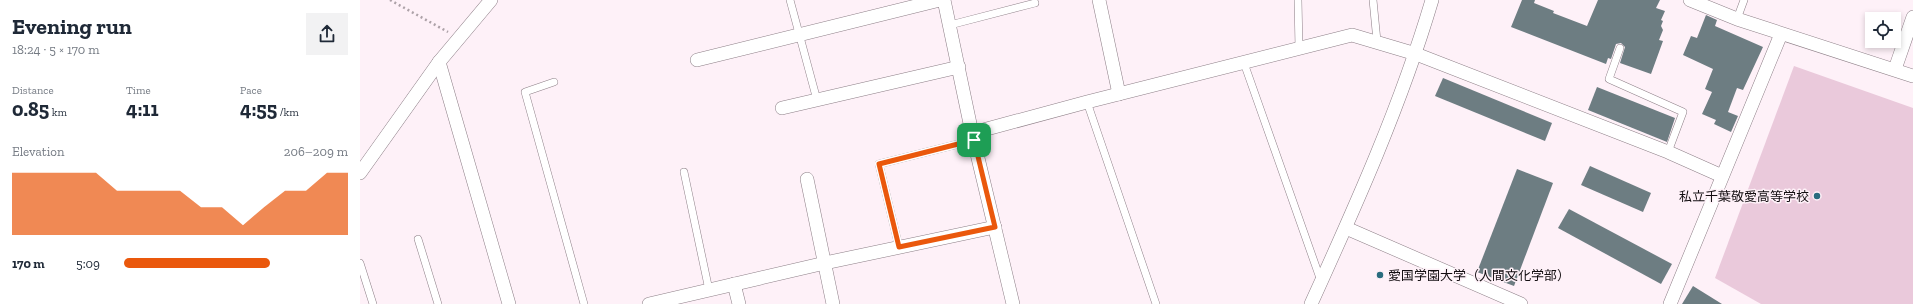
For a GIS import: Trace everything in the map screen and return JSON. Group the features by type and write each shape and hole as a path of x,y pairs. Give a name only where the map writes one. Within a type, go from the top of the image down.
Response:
{"street":[{"path":"360,173 438,62 491,0"},
{"path":"697,60 800,36 940,0"},
{"path":"944,0 973,137 1013,304"},
{"path":"1099,0 1119,94"},
{"path":"1311,304 1346,228 1416,54 1432,0"},
{"path":"1690,0 1737,20 1895,69 1913,76"},
{"path":"1895,69 1913,17"},
{"path":"1670,304 1781,34"},
{"path":"973,137 1087,102 1352,35 1377,41 1416,54 1668,152 1722,176"},
{"path":"438,62 509,304"},
{"path":"782,108 959,67"},
{"path":"807,179 833,304"},
{"path":"650,304 824,263 995,227"},
{"path":"1346,228 1521,304"},
{"path":"734,284 739,304"}],"lane":[{"path":"790,0 817,100"},
{"path":"1298,0 1299,48"},
{"path":"1373,0 1377,41"},
{"path":"1737,20 1744,0"},
{"path":"950,25 1035,3"},
{"path":"1620,48 1609,79 1683,112 1668,152"},
{"path":"1244,63 1321,282"},
{"path":"554,82 524,92 584,304"},
{"path":"1087,102 1156,304"},
{"path":"899,247 879,164 973,137"},
{"path":"684,172 710,290"},
{"path":"418,239 438,304"},
{"path":"360,263 373,304"}],"path":[{"path":"390,0 459,38"}],"shaded area":[{"name":"私立千葉敬愛高等学校","path":"1794,66 1913,108 1913,304 1761,304 1715,278"}],"building":[{"path":"1522,0 1535,0 1534,3 1554,11 1553,13 1587,26 1598,0 1660,0 1656,8 1665,11 1661,20 1663,21 1661,26 1663,30 1659,40 1663,41 1651,74 1620,63 1625,47 1621,43 1616,44 1611,59 1608,58 1606,64 1511,27"},
{"path":"1706,15 1717,20 1715,26 1763,47 1743,90 1737,88 1728,112 1738,116 1731,132 1714,124 1716,120 1702,114 1712,92 1705,89 1713,69 1683,55 1691,36 1697,38"},
{"path":"1443,78 1552,123 1545,141 1435,96"},
{"path":"1597,87 1675,118 1667,142 1588,110"},
{"path":"1590,166 1651,193 1643,212 1581,185"},
{"path":"1517,169 1553,183 1514,286 1477,272"},
{"path":"1569,209 1672,264 1661,284 1558,228"},
{"path":"1693,286 1722,304 1682,304"}],"place":[{"name":"私立千葉敬愛高等学校","path":"1817,196"},
{"name":"愛国学園大学（人間文化学部）","path":"1380,275"}],"route":[{"path":"974,140 995,227 899,247 879,164 974,140"}]}
